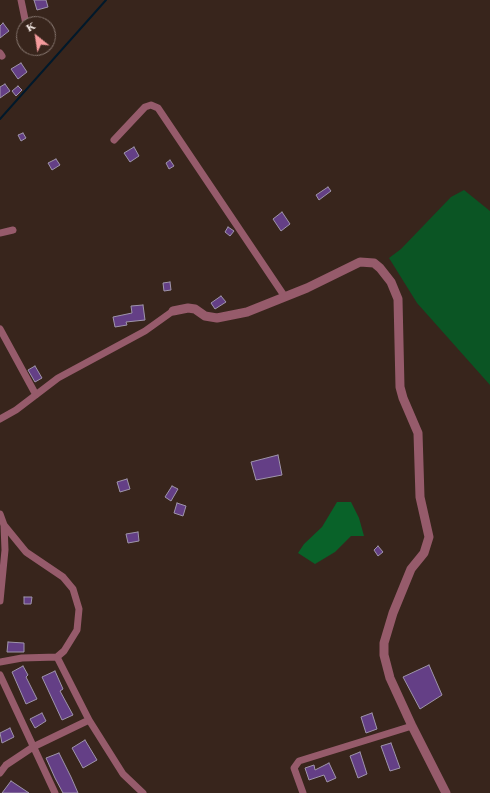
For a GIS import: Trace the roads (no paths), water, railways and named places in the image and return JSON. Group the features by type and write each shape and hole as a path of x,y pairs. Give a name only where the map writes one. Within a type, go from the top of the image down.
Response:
{"street":[{"path":"21,0 24,16"},
{"path":"114,140 145,107 151,105 158,108 285,296"},
{"path":"0,233 13,230"},
{"path":"0,419 16,410 58,378 145,331 173,311 188,308 195,309 205,316 217,318 258,308 307,288 360,262 374,263 386,275 398,299 400,387 403,398 418,432 420,497 429,537 424,553 411,569 393,613 384,643 384,655 390,678 412,726 446,793"},
{"path":"0,329 36,395"},
{"path":"0,514 4,525 5,568 0,601"},
{"path":"0,662 22,658 58,657 64,651 77,630 79,609 73,590 63,577 26,552 4,525"},
{"path":"58,657 89,720 123,774 143,793"},
{"path":"0,675 55,793"},
{"path":"0,773 6,765 33,747 89,720"},
{"path":"303,793 294,768 299,761 412,726"}],"waterway":[{"path":"0,119 106,0"}]}
